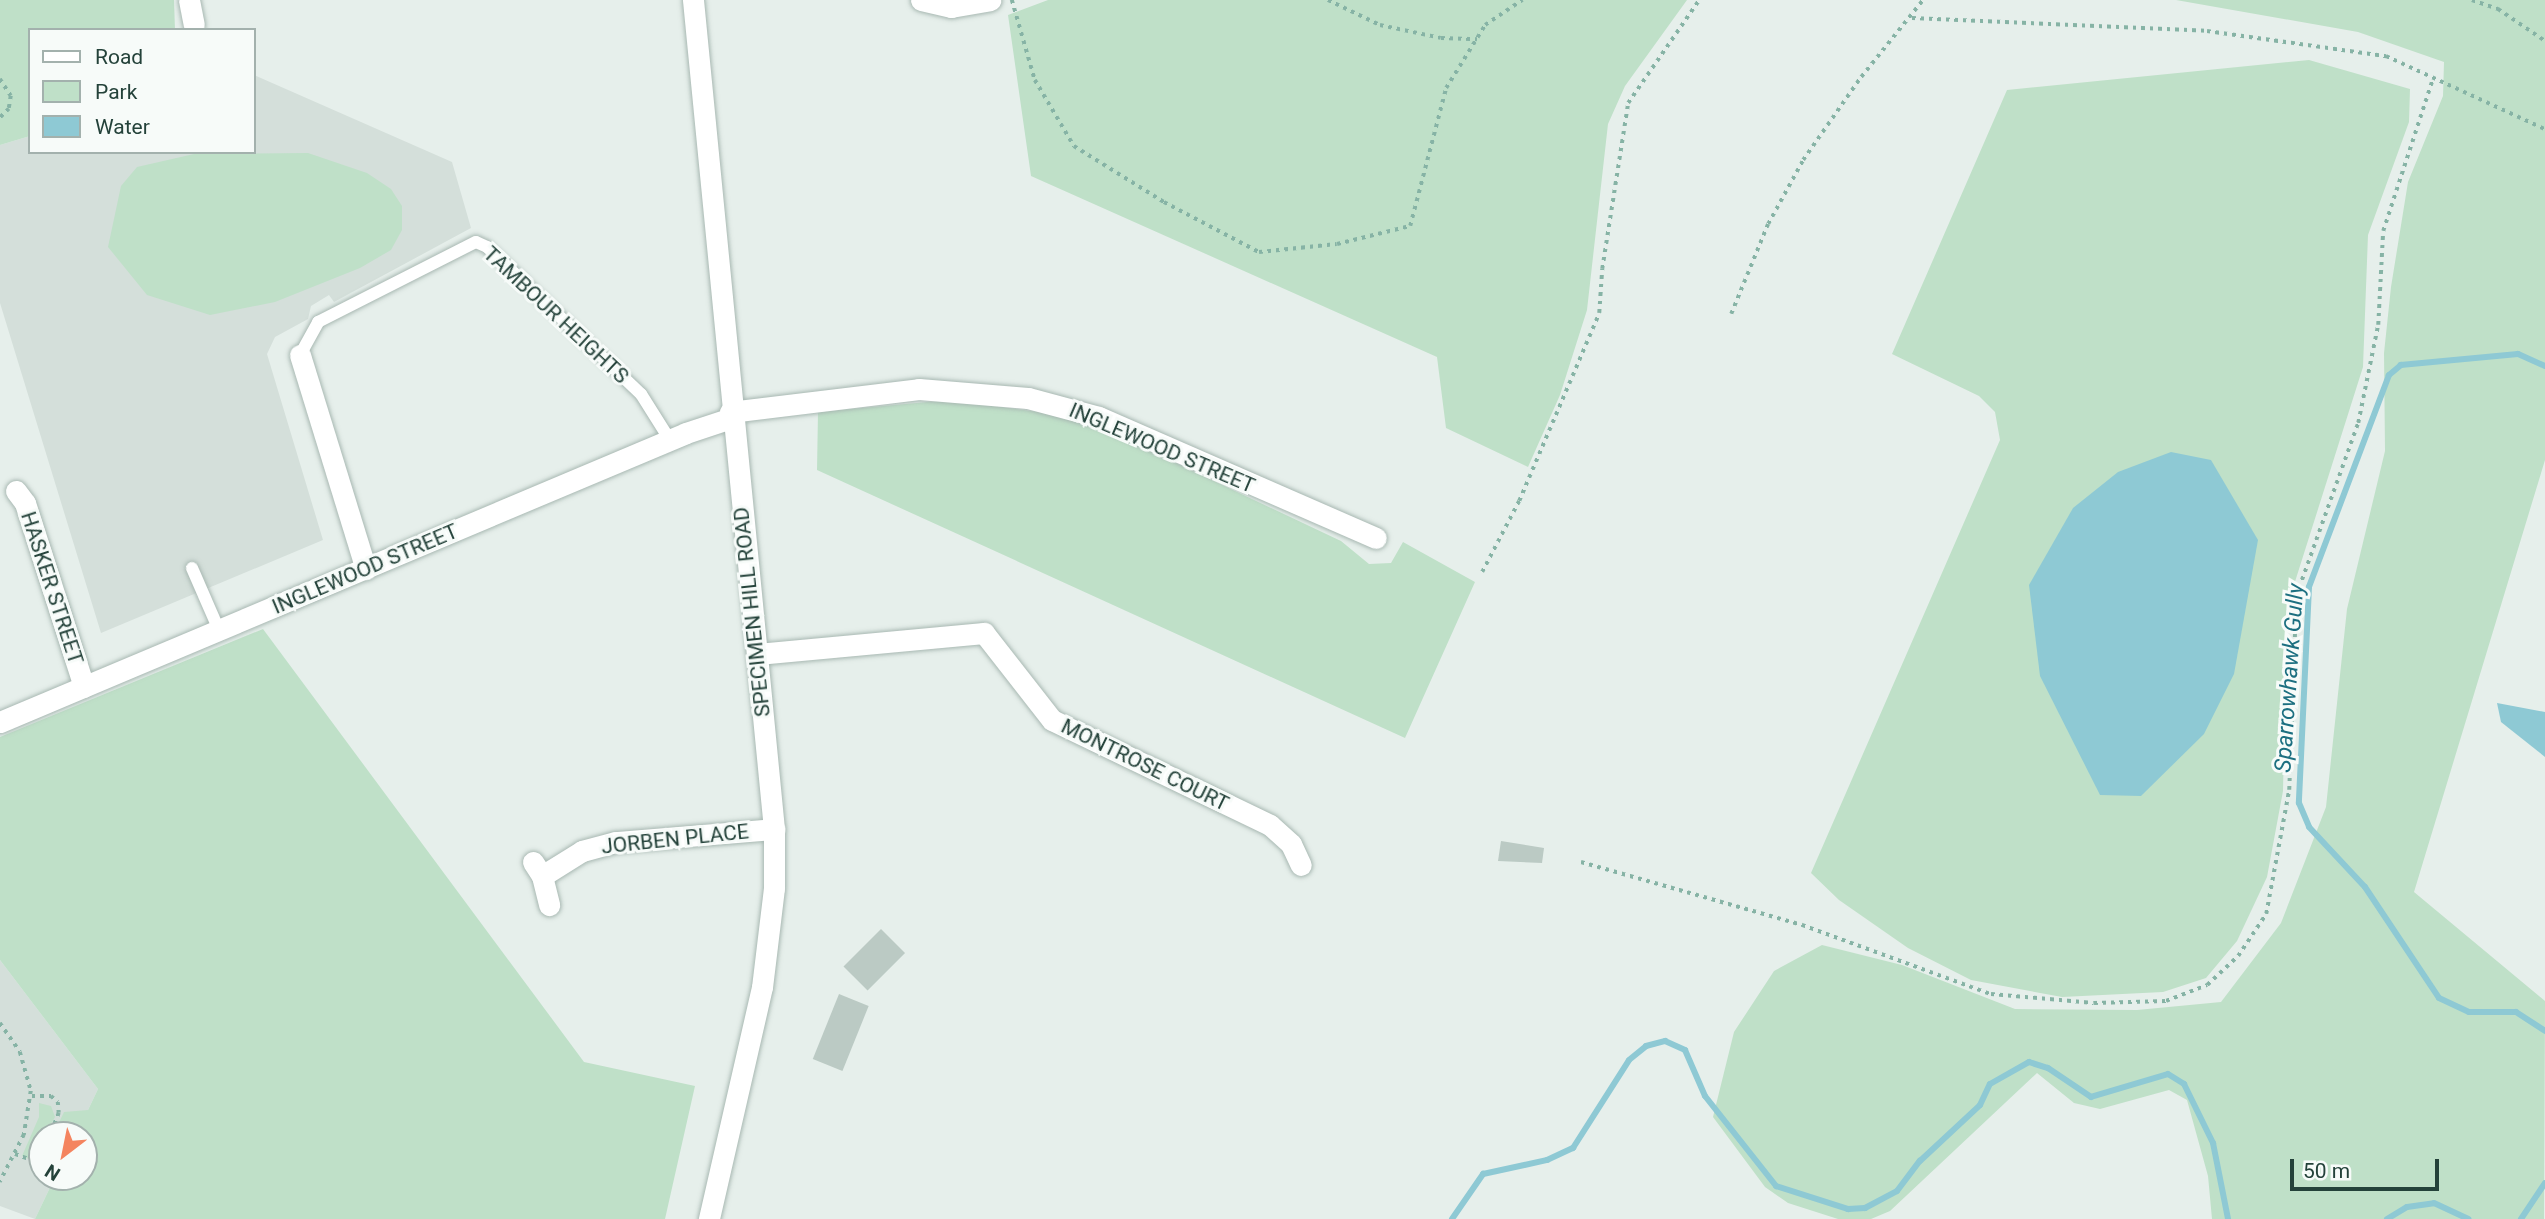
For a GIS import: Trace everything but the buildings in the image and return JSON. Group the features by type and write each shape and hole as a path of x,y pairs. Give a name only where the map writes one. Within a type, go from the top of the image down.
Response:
{"street":[{"path":"188,0 194,25"},
{"name":"SPECIMEN HILL ROAD","path":"693,0 731,415 774,829 774,888 762,987 709,1219"},
{"path":"921,0 951,6 990,0"},
{"name":"TAMBOUR HEIGHTS","path":"300,355 366,569"},
{"name":"INGLEWOOD STREET","path":"0,722 731,415 919,389 1028,398 1099,417 1376,538"},
{"name":"HASKER STREET","path":"16,491 25,503 84,687"},
{"name":"MONTROSE COURT","path":"757,654 984,633 1052,720 1270,825 1292,844 1301,865"},
{"name":"JORBEN PLACE","path":"549,905 537,869 582,851 616,842 774,829"}],"lane":[{"name":"TAMBOUR HEIGHTS","path":"300,355 318,322 476,242 487,247 641,394 670,440"},
{"path":"192,568 219,631"}],"path":[{"path":"1012,0 1035,80 1074,146 1164,202 1259,252 1338,244 1410,226 1446,88 1485,25 1522,0"},
{"path":"1328,0 1380,24 1441,37 1477,39"},
{"path":"1482,572 1519,501 1600,313 1602,269 1628,103 1699,0"},
{"path":"1731,314 1768,223 1803,160 1861,77 1912,18 1923,0"},
{"path":"2472,0 2498,9 2545,41"},
{"path":"1912,18 2207,31 2386,56 2545,129"},
{"path":"1581,862 1802,925 1992,994 2094,1003 2166,1001 2207,985 2238,956 2266,914 2289,790 2295,596 2358,423 2378,325 2383,231 2433,78"},
{"path":"0,79 11,96 9,109 0,118"},
{"path":"0,1023 27,1069 31,1096 29,1121 0,1182"},
{"path":"31,1096 51,1096 58,1102 61,1109 56,1121"},
{"path":"15,1154 28,1159"}],"shaded area":[{"path":"256,76 452,162 471,228 334,302 329,295 311,306 308,319 275,337 267,354 323,540 101,633 0,303 0,145 28,137 28,154 256,154"},
{"path":"0,960 98,1089 83,1121 28,1121 28,1191 48,1191 35,1219 0,1206"}],"green space":[{"path":"0,0 174,0 175,28 28,28 28,137 0,145"},
{"path":"1048,0 1687,0 1625,86 1608,124 1587,310 1560,395 1528,467 1446,428 1437,357 1031,176 1008,15"},
{"path":"2176,0 2545,0 2545,460 2414,892 2545,1001 2544,1219 2212,1219 2208,1176 2187,1100 2169,1090 2100,1109 2074,1103 2037,1073 1890,1211 1871,1219 1838,1219 1788,1203 1765,1187 1713,1117 1734,1032 1774,971 1822,945 1902,965 2015,1009 2137,1010 2221,1002 2281,923 2326,807 2347,609 2385,451 2384,353 2391,287 2408,182 2443,96 2444,62 2358,32"},
{"path":"2309,60 2410,89 2409,122 2368,235 2363,367 2287,607 2283,791 2267,877 2237,941 2206,978 2163,992 2062,997 1971,980 1908,948 1839,900 1811,873 2000,440 1995,412 1979,396 1892,354 2007,90"},
{"path":"308,153 367,173 391,189 402,206 402,230 391,250 360,268 275,302 210,315 147,295 108,247 121,186 137,167 194,154"},
{"path":"949,400 1054,414 1121,437 1341,541 1369,564 1391,563 1403,542 1475,582 1405,738 817,470 818,412"},
{"path":"263,629 584,1062 695,1086 665,1219 35,1219 48,1191 98,1191 98,1121 60,1121 64,1112 88,1110 98,1089 0,960 0,737"},
{"path":"39,1103 51,1106 55,1117 53,1121 37,1121"},
{"path":"28,1142 28,1159 22,1156"}],"water":[{"path":"2171,452 2211,460 2258,540 2234,674 2204,734 2141,796 2100,795 2040,676 2029,585 2073,508 2118,472"},
{"path":"2497,703 2545,712 2545,757 2501,722"}],"waterway":[{"name":"Sparrowhawk Gully","path":"2545,366 2518,354 2401,365 2389,375 2309,587 2299,803 2309,827 2365,887 2439,998 2469,1012 2516,1012 2545,1031"},
{"name":"Sparrowhawk Gully","path":"1452,1219 1483,1174 1547,1160 1573,1148 1629,1060 1646,1046 1665,1041 1685,1050 1705,1096 1776,1186 1848,1209 1865,1208 1897,1191 1920,1161 1980,1105 1990,1084 2029,1062 2048,1068 2091,1097 2168,1074 2184,1084 2213,1143 2228,1219"},
{"name":"Sparrowhawk Gully","path":"2521,1219 2545,1183"},
{"name":"Sparrowhawk Gully","path":"2387,1219 2407,1207 2434,1203 2469,1219"}]}
